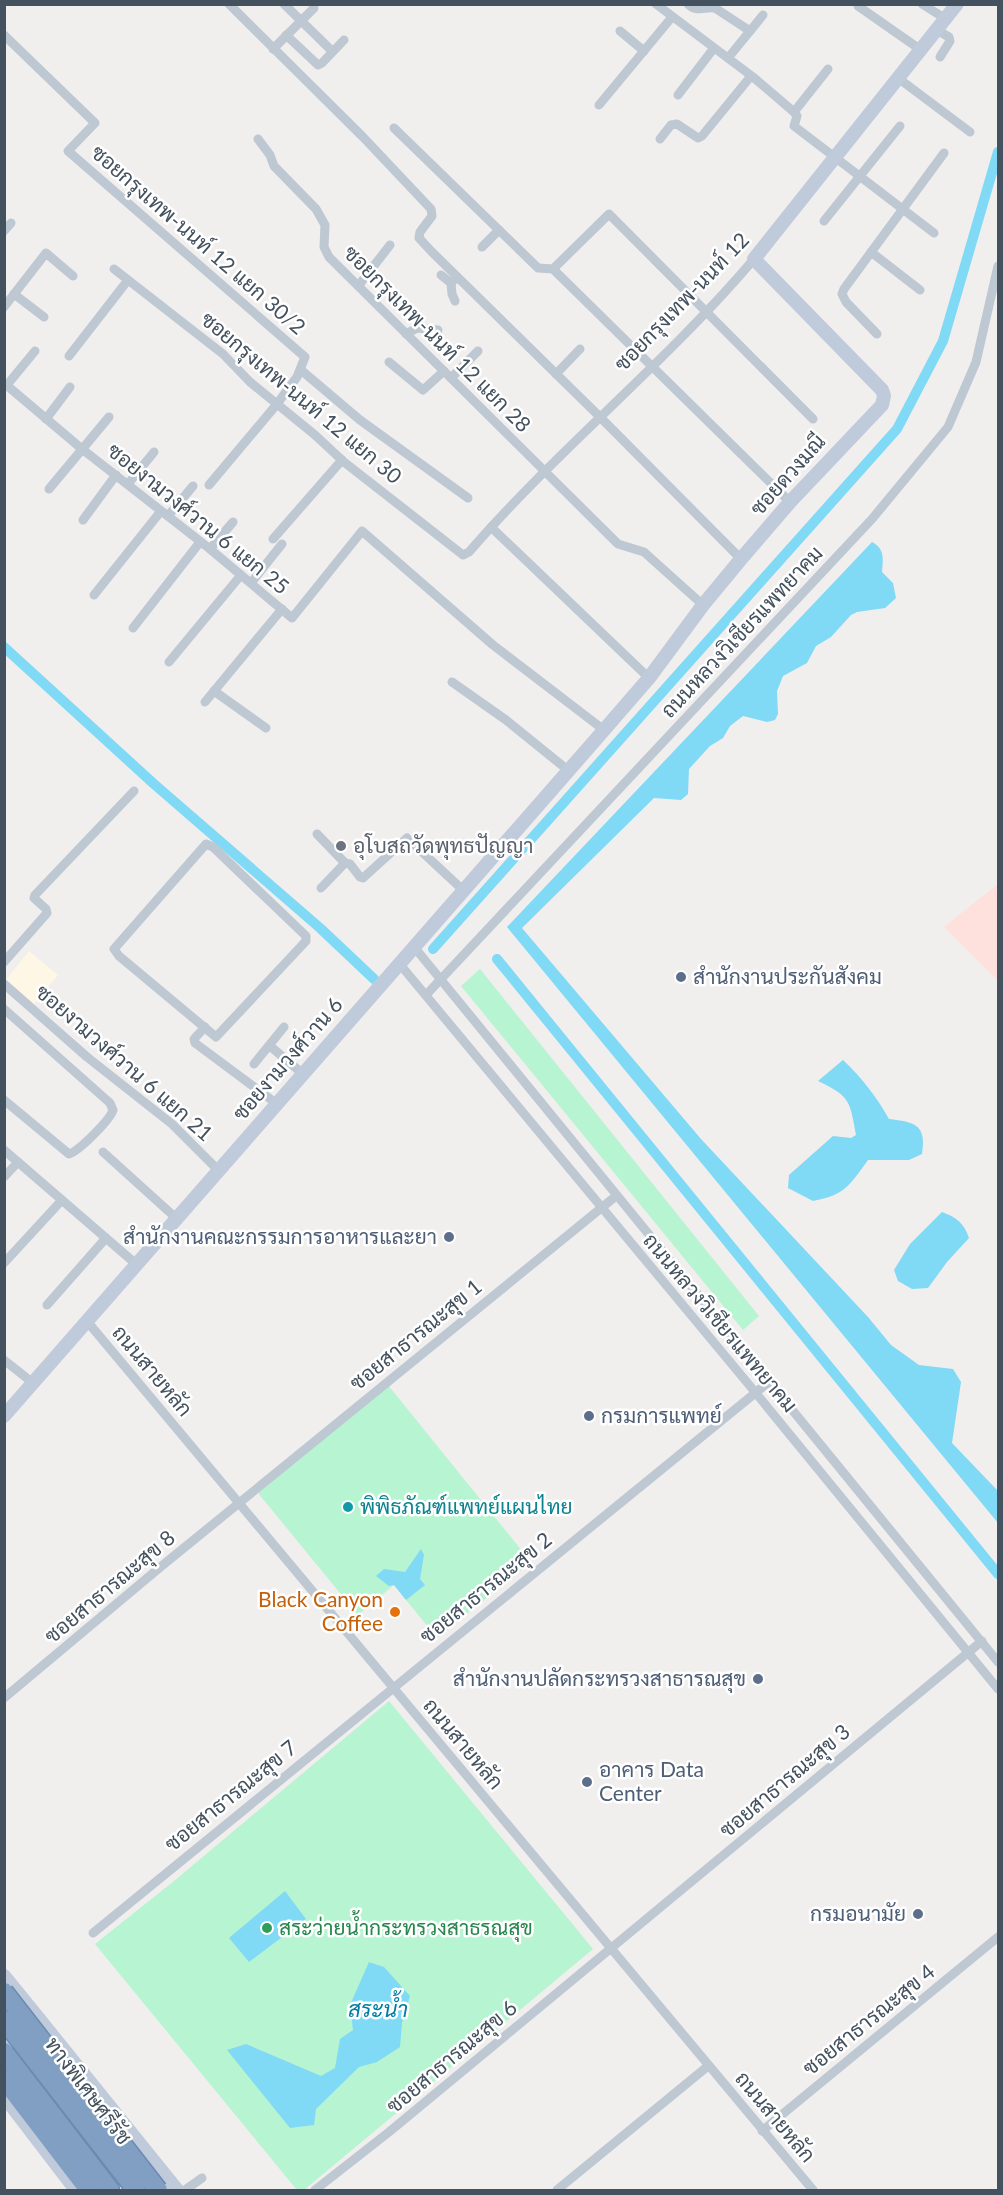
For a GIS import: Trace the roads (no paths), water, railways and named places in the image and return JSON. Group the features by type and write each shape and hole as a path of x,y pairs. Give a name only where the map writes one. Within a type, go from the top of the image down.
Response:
{"highway":[{"path":"4,1992 158,2190"},
{"name":"ทางพิเศษศรีรัช","path":"4,2020 136,2190"},
{"name":"ทางพิเศษศรีรัช","path":"4,2052 110,2190"},
{"path":"4,2079 89,2190"}],"street":[{"path":"229,4 363,137 431,209 432,216 420,232 419,238 454,280 556,374 741,559"},
{"path":"284,4 332,51"},
{"path":"656,4 728,58 794,112 797,116 794,126 934,233"},
{"path":"688,4 692,9 715,8 750,31"},
{"path":"922,4 949,37 950,41 940,57"},
{"name":"ซอยกรุงเทพ-นนท์ 12","path":"463,555 469,552 544,472 706,312 754,259 957,4"},
{"path":"858,6 921,50"},
{"path":"273,49 314,8"},
{"path":"728,58 763,15"},
{"path":"599,105 672,16"},
{"path":"620,31 644,51"},
{"name":"ซอยกรุงเทพ-นนท์ 12 แยก 30/2","path":"4,34 95,123 68,151 305,357 301,370 277,404 209,485"},
{"path":"286,35 318,65 344,40"},
{"path":"678,95 714,48"},
{"path":"794,112 828,69"},
{"path":"660,140 671,125 677,124 698,138 702,136 751,76"},
{"path":"898,78 970,132"},
{"path":"824,221 900,126"},
{"path":"394,128 538,268 554,269 790,502"},
{"name":"ซอยกรุงเทพ-นนท์ 12 แยก 28","path":"258,139 270,155 274,166 316,209 325,225 324,247 329,257 618,544 644,552 703,605"},
{"path":"877,334 846,302 842,294 945,153"},
{"path":"554,269 609,214 813,419"},
{"path":"4,231 11,223"},
{"path":"482,248 499,230"},
{"path":"358,285 390,245"},
{"path":"871,252 920,290"},
{"path":"4,307 46,253 73,276"},
{"name":"ซอยดวงมณี","path":"604,730 649,678 703,605 741,559 790,502 882,405 884,396 882,390 754,259"},
{"name":"ถนนหลวงวิเชียรแพทยาคม","path":"999,266 976,362 948,427 872,519 426,995 999,1689"},
{"name":"ซอยกรุงเทพ-นนท์ 12 แยก 30","path":"114,269 223,354 250,382 342,460 463,555"},
{"path":"441,275 454,280"},
{"path":"69,356 128,280"},
{"path":"454,280 452,294 455,301"},
{"path":"14,294 44,317"},
{"path":"406,334 417,328 438,330"},
{"path":"556,374 580,349"},
{"path":"6,384 35,351"},
{"path":"451,378 478,351"},
{"path":"389,362 423,390 444,371"},
{"path":"301,370 360,420 468,498"},
{"name":"ซอยงามวงศ์วาน 6 แยก 25","path":"6,384 82,449 210,549 292,618 362,531 493,645 604,730"},
{"path":"46,419 70,387"},
{"path":"49,489 109,417"},
{"path":"128,484 154,452"},
{"path":"251,583 278,542 342,460"},
{"path":"83,520 116,475"},
{"path":"94,596 164,513 193,486"},
{"path":"210,549 233,522"},
{"path":"491,527 649,678"},
{"path":"133,628 200,542"},
{"path":"169,662 241,575"},
{"path":"205,702 282,609"},
{"path":"452,682 506,720 569,771"},
{"path":"214,691 266,728"},
{"name":"ซอยงามวงศ์วาน 6","path":"4,1416 604,730"},
{"path":"4,962 47,913 46,909 34,898 35,895 134,791"},
{"path":"317,834 363,878 407,838 464,891"},
{"path":"206,844 213,847 306,936 306,941 216,1037 205,1027 119,956 114,949 206,844"},
{"path":"321,888 345,863"},
{"path":"414,948 440,980"},
{"path":"404,968 426,995"},
{"name":"ถนนหลวงวิเชียรแพทยาคม","path":"440,980 999,1662"},
{"name":"ซอยงามวงศ์วาน 6 แยก 21","path":"4,984 87,1057 172,1124 219,1171"},
{"path":"4,1009 110,1103 113,1110 109,1118 71,1154 65,1152 4,1100"},
{"path":"205,1027 194,1041 277,1104"},
{"path":"254,1064 284,1027"},
{"path":"270,1046 303,1074"},
{"path":"75,1072 87,1057"},
{"path":"4,1150 136,1264"},
{"path":"103,1152 176,1218"},
{"path":"4,1177 18,1162"},
{"name":"ซอยสาธารณะสุข 1","path":"239,1503 616,1196"},
{"path":"4,1263 62,1200"},
{"path":"47,1305 106,1238"},
{"name":"ถนนสายหลัก","path":"87,1320 813,2190"},
{"path":"4,1360 33,1383"},
{"name":"ซอยสาธารณะสุข 2","path":"392,1687 770,1381"},
{"name":"ซอยสาธารณะสุข 8","path":"4,1698 239,1503"},
{"name":"ซอยสาธารณะสุข 3","path":"611,1948 982,1641"},
{"name":"ซอยสาธารณะสุข 7","path":"93,1933 392,1687"},
{"name":"ซอยสาธารณะสุข 4","path":"762,2131 999,1937"},
{"name":"ซอยสาธารณะสุข 6","path":"315,2190 390,2132 611,1948"},
{"path":"4,1976 177,2190"},
{"path":"4,2045 39,2019"},
{"path":"557,2190 708,2066"},
{"path":"4,2097 76,2190"},
{"path":"185,2190 202,2178"}],"water":[{"path":"872,542 881,551 882,572 893,583 896,598 885,608 851,615 831,637 816,646 807,663 783,676 777,691 778,714 775,720 767,722 743,716 730,726 723,738 710,746 689,769 688,794 681,800 654,798 522,928 701,1139 868,1317 891,1345 919,1365 953,1369 961,1382 952,1443 998,1491 998,1523 507,927"},
{"path":"843,1060 868,1088 889,1119 917,1126 922,1136 922,1154 909,1160 868,1160 845,1188 832,1196 813,1201 788,1188 789,1175 833,1136 851,1138 856,1135 847,1101 837,1091 818,1081"},
{"path":"942,1212 959,1221 969,1238 928,1288 912,1289 898,1281 894,1270 910,1244"},
{"path":"421,1549 424,1555 420,1579 425,1585 406,1600 394,1585 389,1586 376,1576 384,1569 405,1572"},
{"name":"สระว่ายน้ำกระทรวงสาธรณสุข","path":"285,1891 306,1919 249,1962 229,1938"},
{"name":"สระน้ำ","path":"369,1962 384,1967 410,1996 402,2023 400,2047 377,2062 359,2067 316,2109 314,2125 290,2128 227,2050 246,2044 321,2076 335,2068 340,2039 353,2030 350,2005"}],"waterway":[{"path":"433,949 897,429 943,341 998,152"},
{"path":"4,647 154,784 320,928 374,979"},
{"path":"497,959 998,1574"}],"place":[{"name":"อุโบสถวัดพุทธปัญญา","path":"341,846"},
{"name":"สำนักงานประกันสังคม","path":"681,977"},
{"name":"สำนักงานคณะกรรมการอาหารและยา","path":"449,1237"},
{"name":"กรมการแพทย์","path":"589,1416"},
{"name":"พิพิธภัณฑ์แพทย์แผนไทย","path":"348,1507"},
{"name":"Black Canyon Coffee","path":"395,1612"},
{"name":"สำนักงานปลัดกระทรวงสาธารณสุข","path":"758,1679"},
{"name":"อาคาร Data Center","path":"587,1782"},
{"name":"กรมอนามัย","path":"918,1914"},
{"name":"สระว่ายน้ำกระทรวงสาธรณสุข","path":"267,1928"}]}
